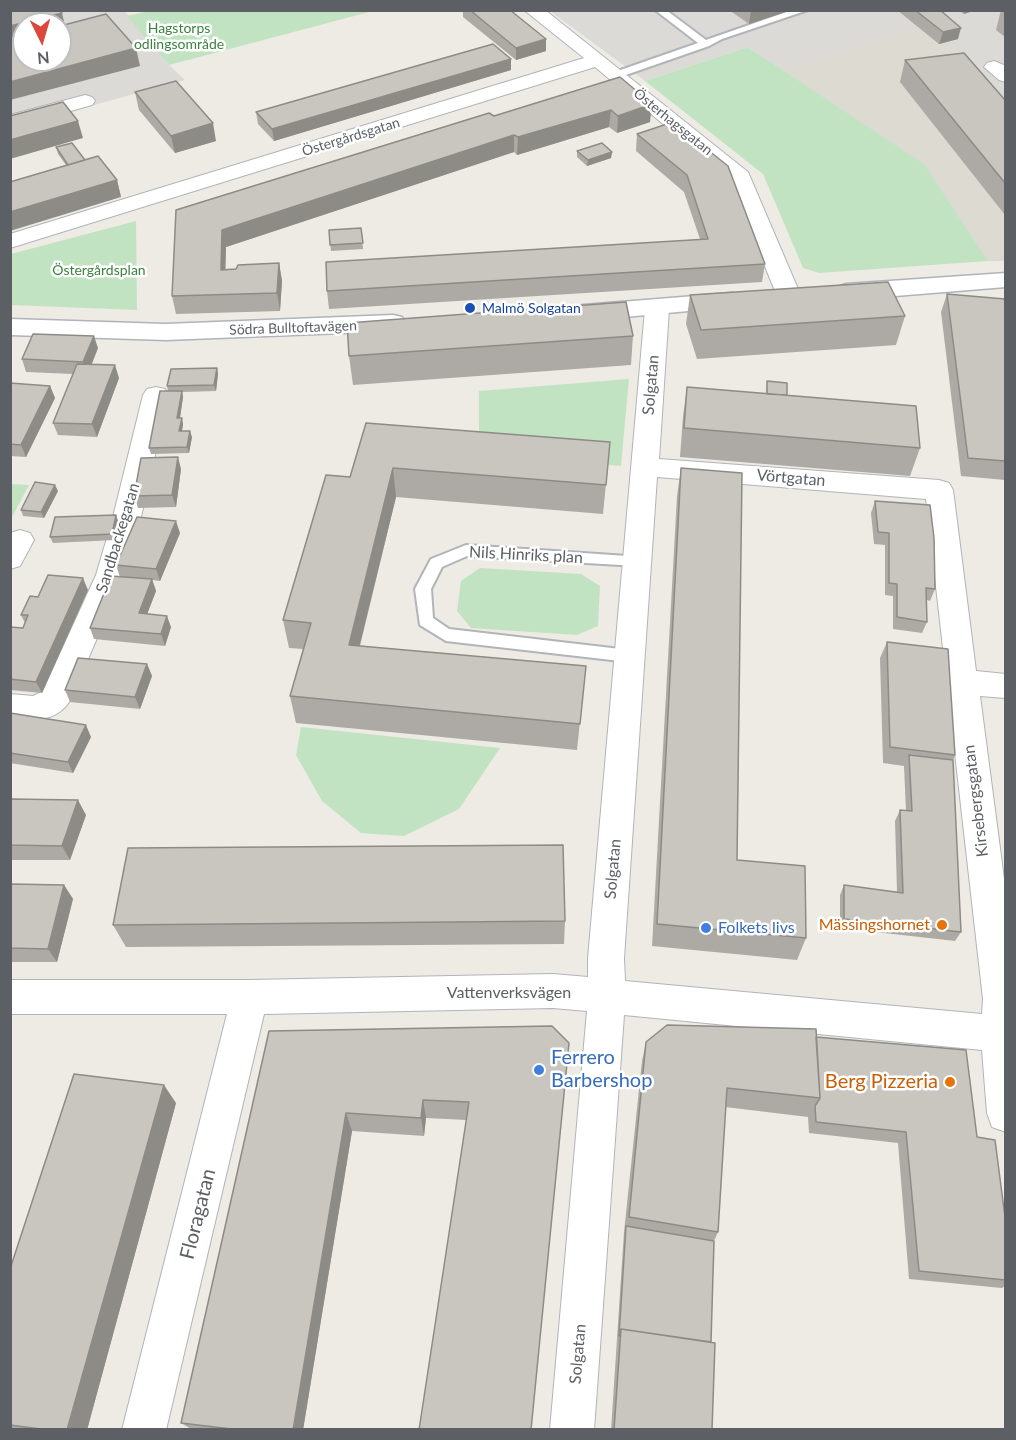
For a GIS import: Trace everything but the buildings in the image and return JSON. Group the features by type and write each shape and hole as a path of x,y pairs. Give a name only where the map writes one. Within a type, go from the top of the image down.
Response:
{"street":[{"name":"Österhagsgatan","path":"532,10 598,60 740,177 788,296"},
{"name":"Östergårdsgatan","path":"10,241 598,60"},
{"name":"Östergårdsgatan","path":"413,138 560,92 565,88 552,75"},
{"path":"10,122 86,101"},
{"path":"151,199 158,206 170,209 189,207"},
{"path":"554,314 657,309 788,296 1005,280"},
{"name":"Solgatan","path":"572,1430 607,996 606,958 657,309"},
{"name":"Södra Bulltoftavägen","path":"10,327 165,332 316,322 417,322"},
{"name":"Sandbackegatan","path":"10,706 37,709 55,699 110,575 126,521 156,395"},
{"name":"Vörtgatan","path":"644,466 939,490"},
{"name":"Kirsebergsgatan","path":"939,490 1000,999 1005,1113"},
{"path":"962,682 1005,686"},
{"name":"Vattenverksvägen","path":"10,997 250,997 553,991 1003,1033"},
{"name":"Floragatan","path":"144,1430 250,997"}],"lane":[{"path":"659,10 705,44"},
{"path":"616,75 705,44 718,37 804,10"},
{"name":"Nils Hinriks plan","path":"629,656 447,635 425,621 423,589 436,563 466,550 637,561"}],"shaded area":[{"path":"11,11 125,11 169,65 185,80 11,128"},
{"path":"550,11 1005,11 1005,261 988,261 923,164 748,47 645,81"},
{"path":"921,26 1005,96 1005,259 986,260 929,166 783,71"}],"green space":[{"name":"Hagstorps odlingsområde","path":"149,11 373,11 169,65 127,16"},
{"path":"748,47 924,164 988,261 819,273 803,268 763,174 645,81"},
{"name":"Östergårdsplan","path":"136,221 137,310 11,305 11,254"},
{"path":"629,379 621,466 487,454 479,447 479,391"},
{"path":"10,484 29,485 11,519"},
{"path":"480,568 581,574 600,586 598,626 577,635 471,628 457,611 461,581"},
{"path":"301,727 500,748 459,809 404,836 361,833 322,801 296,755"}],"place":[{"name":"Malmö Solgatan","path":"470,308"},
{"name":"Mässingshornet","path":"942,925"},
{"name":"Folkets livs","path":"706,928"},
{"name":"Ferrero Barbershop","path":"539,1070"},
{"name":"Berg Pizzeria","path":"950,1082"}]}
